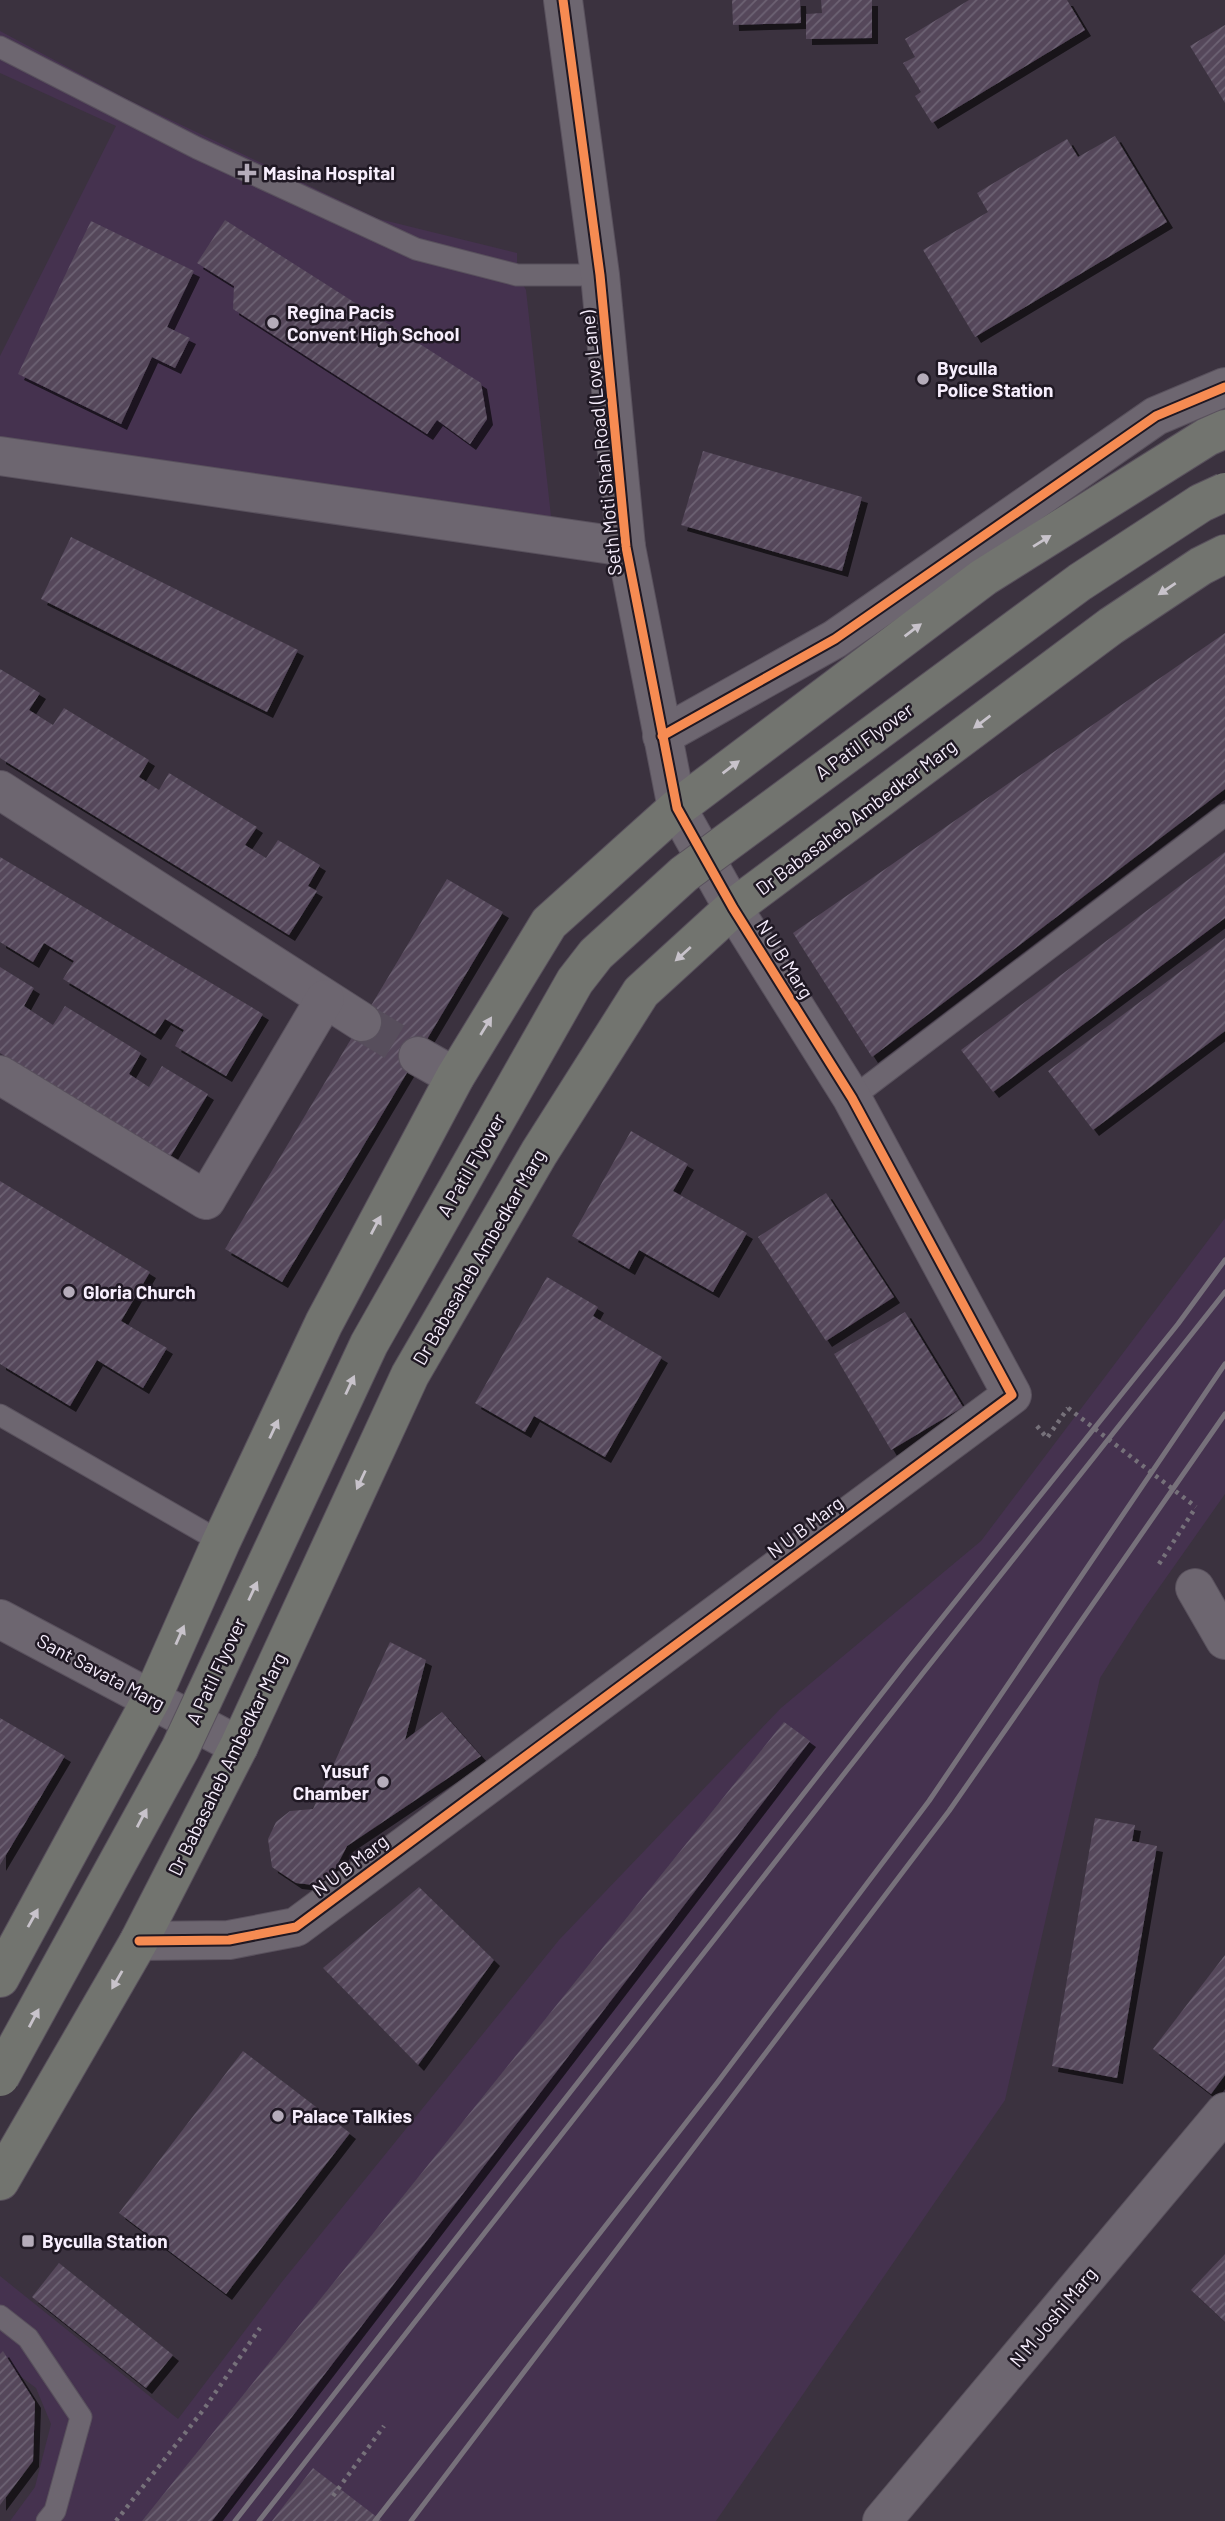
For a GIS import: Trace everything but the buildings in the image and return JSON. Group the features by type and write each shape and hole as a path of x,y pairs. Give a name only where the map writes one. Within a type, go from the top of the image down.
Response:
{"highway":[{"path":"0,1978 152,1698 221,1542 324,1323 455,1077 550,923 677,808 984,577 1207,436 1225,429"},
{"name":"A Patil Flyover","path":"0,2077 180,1749 369,1344 575,981 612,939 684,874 1080,582 1200,503 1225,492"},
{"name":"Dr Babasaheb Ambedkar Marg","path":"0,2181 139,1941 239,1746 410,1375 539,1153 641,992 733,908 1111,626 1201,566 1225,554"}],"street":[{"name":"Seth Moti Shah Road (Love Lane)","path":"563,0 600,275 626,547 677,808 733,908"},
{"path":"662,736 835,639 1156,416 1225,387"},
{"path":"0,456 626,547"},
{"path":"0,790 362,1022"},
{"name":"N U B Marg","path":"139,1941 229,1940 296,1927 1012,1395 852,1098 733,908"},
{"path":"0,1075 206,1200 325,999"},
{"path":"418,1056 455,1077"},
{"path":"1195,1588 1225,1640"},
{"name":"Sant Savata Marg","path":"0,1619 239,1746"},
{"name":"N M Joshi Marg","path":"882,2521 1225,2112"}],"lane":[{"path":"0,47 197,148 415,249 517,275 600,275"},
{"path":"852,1098 1225,815"},
{"path":"0,1415 221,1542"},
{"path":"0,2316 28,2338 81,2417 55,2511 47,2521"}],"path":[{"path":"1068,1408 1196,1507"},
{"path":"116,2521 204,2409 260,2328"},
{"path":"333,2496 384,2426"}],"shaded area":[{"name":"Regina Pacis Convent High School","path":"0,31 129,100 379,219 517,253 517,274 526,290 552,525 0,443 0,356 116,126 0,73"},
{"path":"1225,1218 1225,1494 1144,1609 1100,1678 1005,2100 716,2521 10,2521 35,2487 51,2424 36,2388 0,2361 0,2276 178,2419 281,2283 559,1940 781,1708 981,1541"}],"tunnel":[{"path":"362,1022 418,1056"}],"railway":[{"path":"235,2521 905,1664 1178,1324 1225,1260"},
{"path":"259,2521 1225,1292"},
{"path":"375,2521 717,2083 929,1801 1225,1364"},
{"path":"411,2521 949,1811 1225,1414"}],"cycle path":[{"path":"139,1941 229,1940 296,1927 1012,1395 852,1098 733,908 677,808 626,547 600,275 563,0"},
{"path":"662,736 835,639 1156,416 1225,387"}],"place":[{"name":"Masina Hospital","path":"247,173"},
{"name":"Regina Pacis Convent High School","path":"273,323"},
{"name":"Byculla Police Station","path":"923,379"},
{"name":"Gloria Church","path":"69,1292"},
{"name":"Yusuf Chamber","path":"383,1782"},
{"name":"Palace Talkies","path":"278,2116"},
{"name":"Byculla Station","path":"28,2241"}]}
